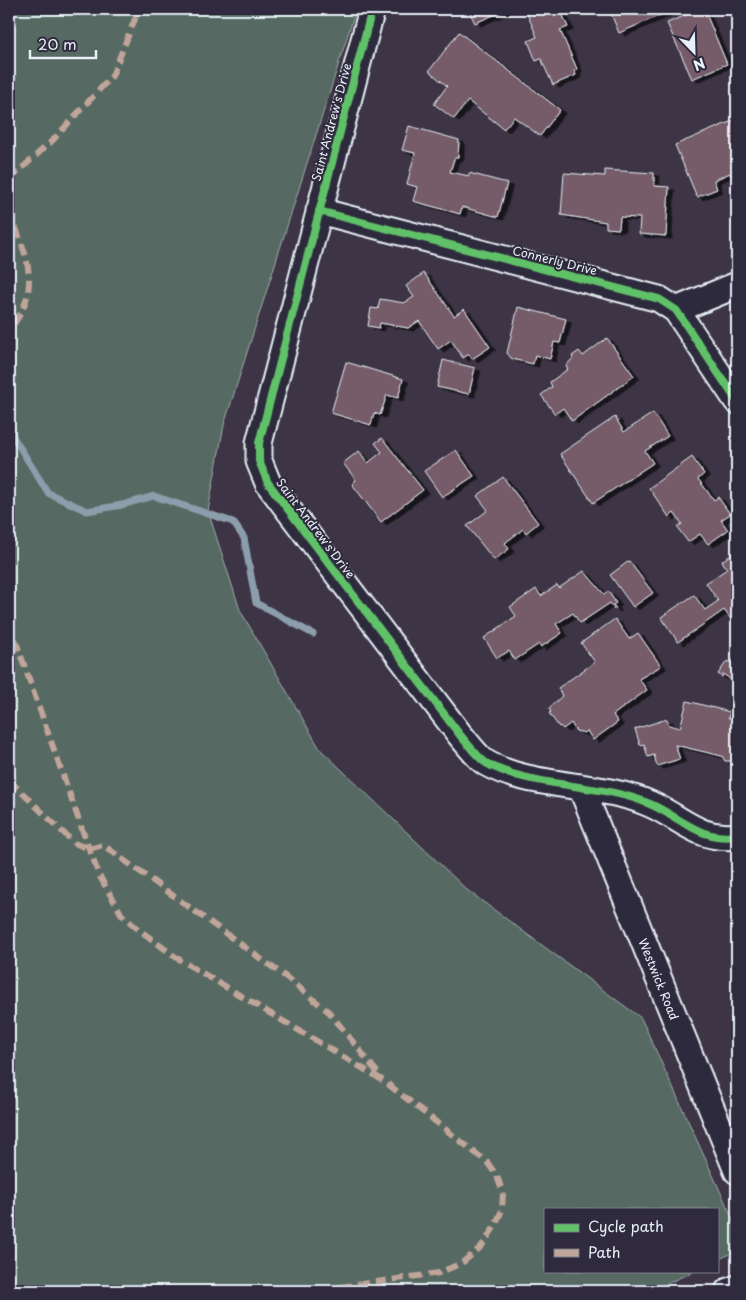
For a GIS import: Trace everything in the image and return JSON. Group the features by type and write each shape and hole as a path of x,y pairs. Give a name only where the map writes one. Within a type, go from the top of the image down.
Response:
{"street":[{"name":"Saint Andrew's Drive","path":"372,9 259,443 259,461 268,483 460,735 485,762 513,774 581,787 650,804 699,832 723,838 737,836"},
{"name":"Connerly Drive","path":"319,211 658,299 676,310 737,401"},
{"path":"676,310 737,285"},
{"name":"Westwick Road","path":"581,787 737,1171"},
{"path":"728,1291 737,1288"}],"green space":[{"path":"9,9 356,9 224,425 208,511 240,610 320,749 467,890 641,1018 737,1228 737,1251 718,1260 718,1208 544,1208 544,1272 692,1272 651,1291 9,1291"}],"building":[{"path":"468,9 508,9 475,23"},
{"path":"525,9 560,9 568,27 560,30 577,69 574,70 576,75 553,85 541,59 536,61 528,41 537,37"},
{"path":"609,9 667,9 668,12 619,33"},
{"path":"704,9 727,64 692,79 667,23"},
{"path":"459,32 560,110 540,136 514,117 504,129 468,101 454,119 434,104 447,86 429,71"},
{"path":"737,119 737,190 730,173 714,180 717,189 697,197 675,145"},
{"path":"409,126 459,140 458,157 454,159 450,172 469,176 469,173 507,183 498,217 462,207 460,214 413,201 417,187 407,184 415,153 402,150"},
{"path":"605,170 654,173 654,186 669,187 666,236 639,234 640,218 620,217 619,229 606,228 606,222 561,215 564,173 605,176"},
{"path":"424,273 454,316 464,309 490,347 472,359 469,354 463,358 451,340 438,349 419,321 408,328 380,323 379,328 368,326 371,308 378,309 380,299 404,303 414,297 406,286"},
{"path":"518,307 566,319 560,343 554,342 550,359 535,355 533,364 512,359 507,353"},
{"path":"607,338 634,376 572,421 563,408 555,414 541,395 552,387 550,382 568,369 566,366 573,358 572,356 579,351 583,356"},
{"path":"443,360 475,368 469,394 437,387"},
{"path":"346,362 403,379 398,398 387,395 380,415 374,413 371,425 331,413"},
{"path":"653,413 668,436 645,451 653,463 593,503 560,454 615,417 624,432"},
{"path":"382,438 423,490 381,522 352,484 356,480 343,463 359,451 368,463 382,452 375,443"},
{"path":"456,450 474,476 442,497 424,471"},
{"path":"692,457 704,474 698,479 714,500 718,497 730,514 721,520 728,530 708,544 700,534 688,542 677,527 682,524 674,513 669,517 649,488"},
{"path":"503,477 538,523 526,533 523,529 505,543 509,549 494,560 467,526 488,510 477,496"},
{"path":"737,550 737,627 724,610 678,642 661,617 694,595 705,610 718,601 706,583 727,569 722,561"},
{"path":"629,561 653,593 633,607 610,575"},
{"path":"584,571 604,594 608,591 616,603 613,605 616,608 614,609 610,603 580,623 573,613 556,624 562,633 541,647 539,644 515,660 509,651 497,658 484,638 516,616 510,607 536,589 541,596 557,585 559,588"},
{"path":"615,619 629,639 638,633 661,666 639,679 647,690 613,715 618,722 593,740 587,731 585,733 576,731 571,723 563,729 559,727 549,713 551,712 549,708 562,696 558,688 595,662 581,643"},
{"path":"737,654 737,684 723,674 722,677 718,674 727,661 731,663"},
{"path":"687,701 730,712 728,718 737,720 737,761 725,761 722,756 675,745 680,759 657,766 654,755 648,757 644,744 640,745 635,729 667,719 669,725 680,728"}],"waterway":[{"path":"9,430 48,493 87,511 122,505 154,496 233,522 244,538 256,603 313,634"}],"marked path":[{"path":"9,180 53,140 112,76 139,9"},
{"path":"9,210 26,257 29,285 20,315 9,330"},
{"path":"9,622 99,875 122,915 177,958 384,1081 487,1162 497,1176 503,1193 502,1210 495,1226 481,1247 462,1263 439,1273 327,1289 250,1291"},
{"path":"9,780 74,843 89,849 103,845 286,977 329,1012 381,1077"}],"cycle path":[{"path":"372,9 259,443 259,461 268,483 460,735 486,763 504,771 545,782 630,797 650,804 701,832 724,837 737,836"},
{"path":"319,211 659,299 676,310 737,401"}]}
